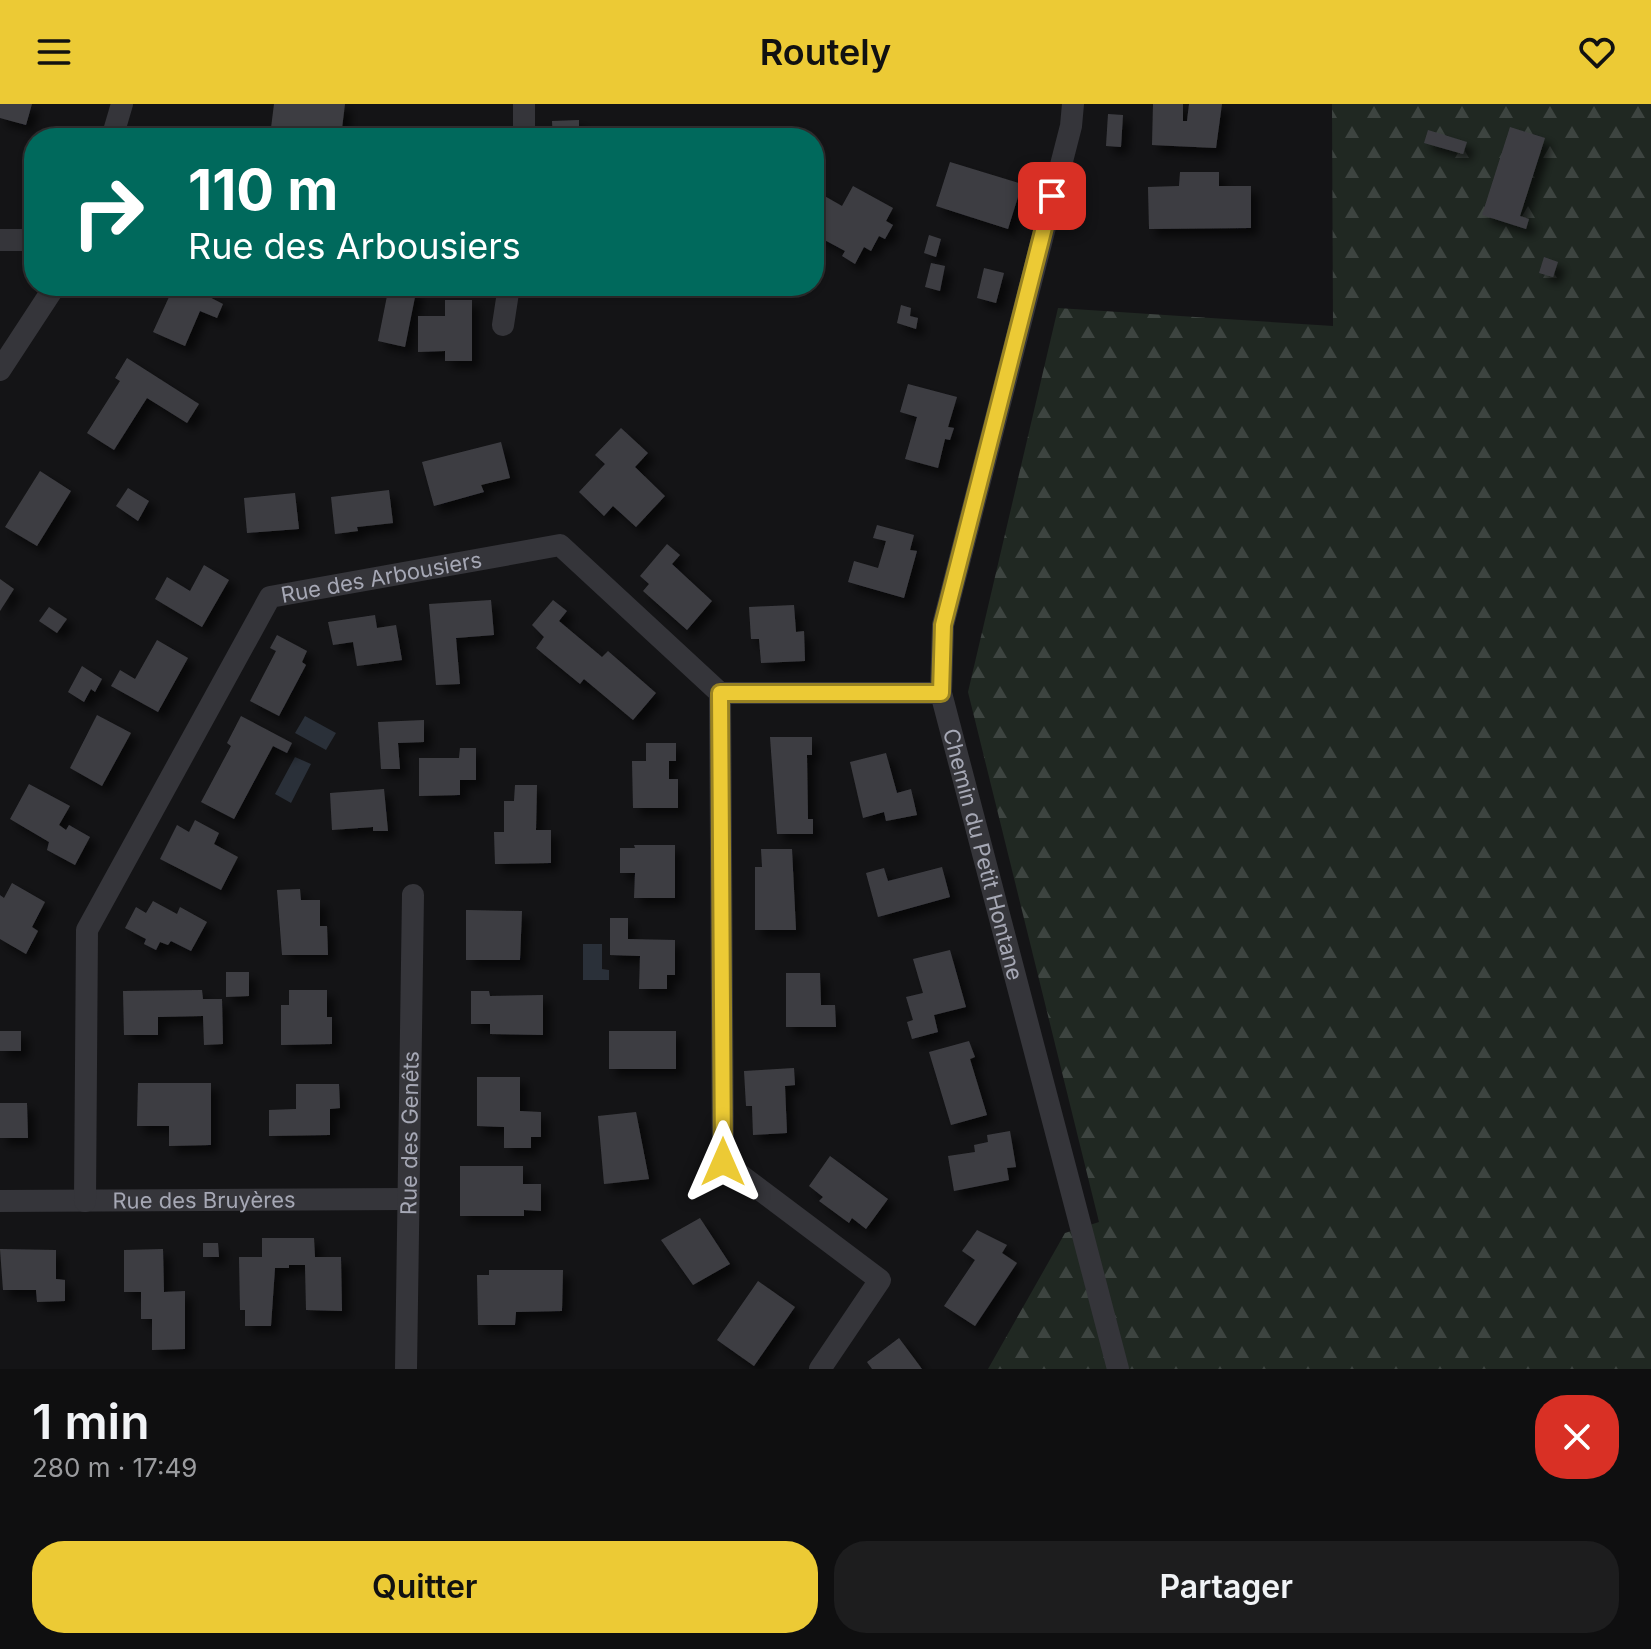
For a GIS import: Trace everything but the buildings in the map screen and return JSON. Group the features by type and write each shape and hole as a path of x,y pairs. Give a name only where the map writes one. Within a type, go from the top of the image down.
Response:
{"street":[{"path":"115,128 122,104"},
{"path":"524,104 524,128"},
{"name":"Chemin du Petit Hontane","path":"1073,104 1071,126 943,625 941,693 1118,1369"},
{"path":"0,240 24,240"},
{"path":"0,370 48,296"},
{"path":"503,325 507,296"},
{"name":"Rue des Arbousiers","path":"85,1201 87,930 270,597 560,545 720,693"},
{"path":"820,1369 880,1280 723,1162 720,693 941,693"},
{"name":"Rue des Genêts","path":"406,1369 406,1199 413,895"},
{"name":"Rue des Bruyères","path":"0,1201 406,1199"}],"green space":[{"path":"1332,104 1651,104 1651,1369 988,1369 1065,1233 1099,1222 968,692 1058,308 1333,326"}],"shaded area":[{"path":"305,716 336,733 326,750 295,733"},
{"path":"295,757 311,764 291,803 275,794"},
{"path":"583,944 602,944 602,969 609,970 609,980 583,980"}],"route":[{"path":"723,1162 720,693 941,693 943,625 1052,196"}]}
